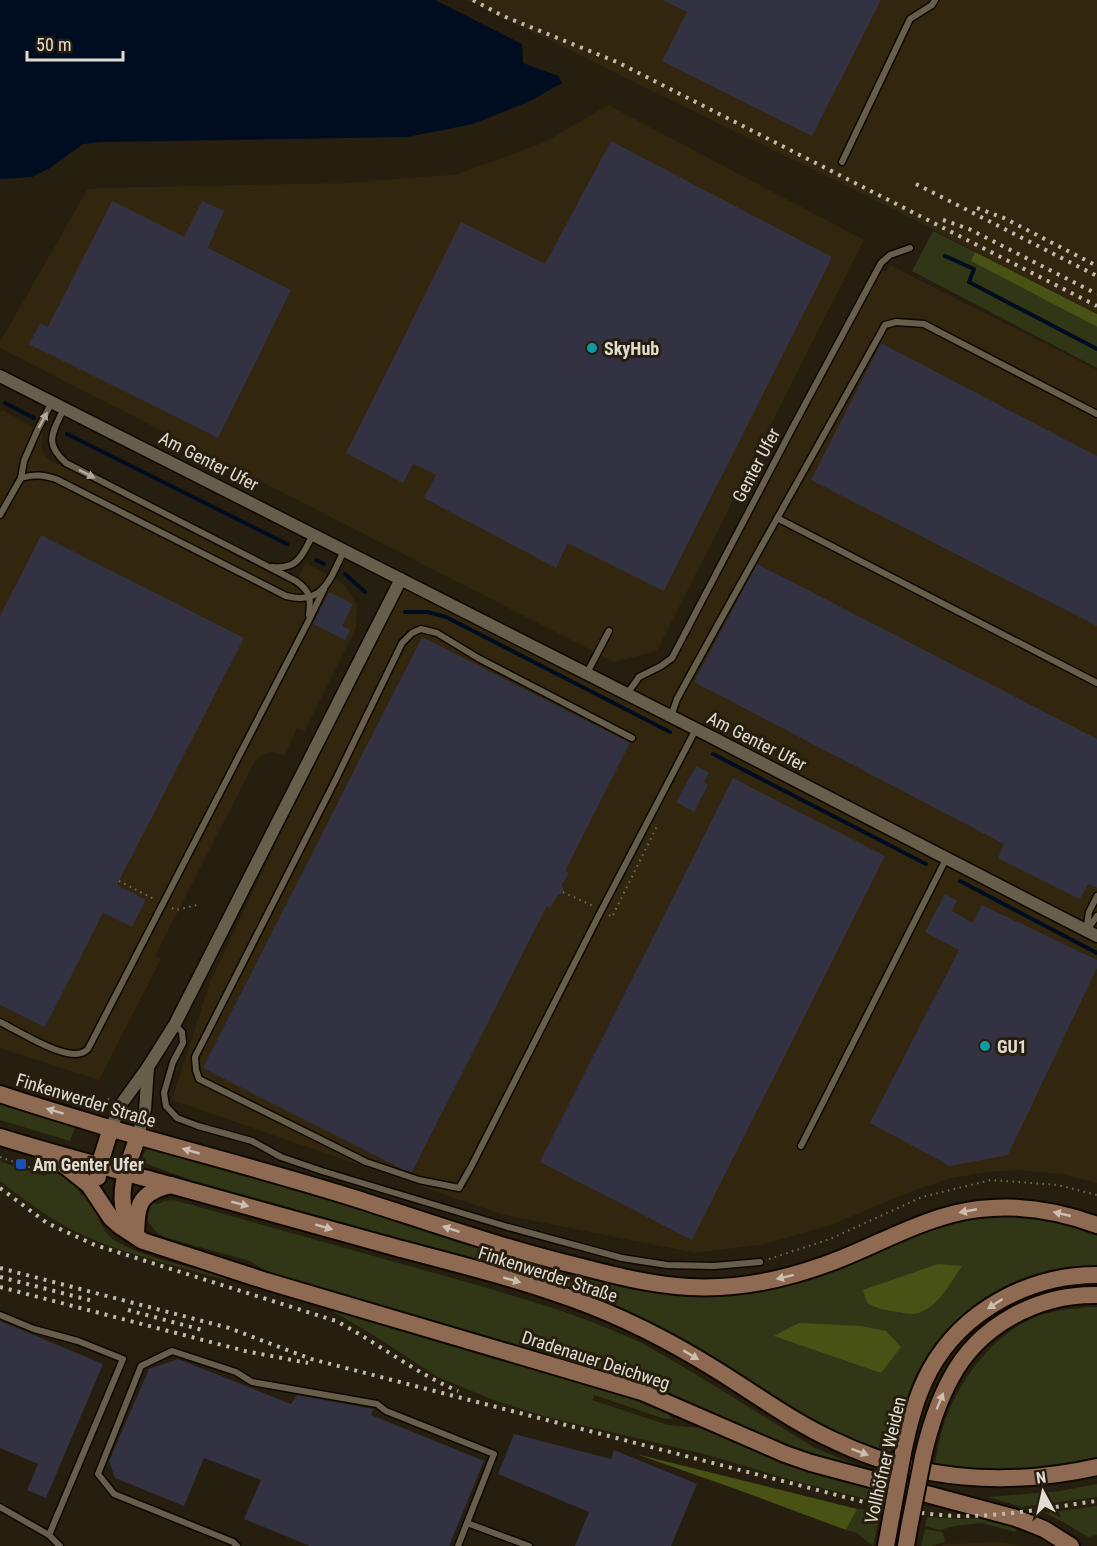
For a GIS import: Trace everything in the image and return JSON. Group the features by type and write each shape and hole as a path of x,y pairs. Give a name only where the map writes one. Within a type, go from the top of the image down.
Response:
{"main road":[{"name":"Finkenwerder Straße","path":"0,1094 341,1194 538,1257 630,1279 668,1285 720,1287 782,1278 839,1260 929,1221 978,1209 1026,1208 1074,1217 1097,1225"},
{"path":"98,1197 99,1166 111,1128"},
{"path":"136,1237 125,1214 123,1204 126,1173 138,1136"},
{"name":"Finkenwerder Straße","path":"0,1137 453,1263 583,1303 635,1325 674,1345 807,1427 855,1451 892,1464 946,1475 1004,1479 1053,1476 1097,1467"},
{"name":"Dradenauer Deichweg","path":"46,1151 89,1185 111,1218 136,1237 153,1244 266,1281 642,1392 785,1454 1016,1518 1044,1529 1071,1546"},
{"path":"136,1237 136,1219 139,1206 145,1197 156,1189 172,1185"},
{"name":"Vollhöfner Weiden","path":"886,1546 903,1453 917,1398 930,1370 951,1341 972,1320 995,1303 1028,1286 1068,1276 1097,1275"},
{"name":"Vollhöfner Weiden","path":"906,1546 930,1430 944,1392 957,1367 974,1345 993,1329 1031,1307 1061,1297 1097,1294"}],"street":[{"name":"Am Genter Ufer","path":"0,376 1092,933"},
{"path":"111,1128 122,1103 175,1024 401,579"},
{"path":"138,1136 145,1110 148,1066"}],"lane":[{"path":"842,162 910,19 933,5 935,0"},
{"name":"Genter Ufer","path":"626,694 639,677 672,658 882,263 890,255 910,248"},
{"path":"671,717 677,699 740,582 885,325 896,322 924,324 1097,414"},
{"path":"0,515 21,478 24,461 52,402"},
{"path":"64,408 53,434 52,446 56,454 66,463 296,581 311,597 308,622"},
{"path":"21,478 42,475 56,479 286,596 311,597 324,590"},
{"path":"777,518 1097,683"},
{"path":"265,566 281,568 297,562 313,535"},
{"path":"0,1022 58,1051 78,1054 88,1049 345,551"},
{"path":"632,738 478,658 437,633 421,629 412,633 402,643 195,1057 196,1070 200,1079 366,1162 419,1180 459,1188 696,729"},
{"path":"586,674 609,632"},
{"path":"801,1146 946,859"},
{"path":"1092,933 1089,912 1097,896"},
{"path":"1092,933 1097,916"},
{"path":"175,1024 182,1032 183,1043 173,1062 164,1093 166,1106 177,1118 252,1141 281,1157 322,1171 508,1227 622,1258 667,1265 714,1266 760,1262"},
{"path":"0,1315 123,1359 49,1535"},
{"path":"237,1546 233,1542 114,1494 98,1474 141,1366 172,1351 236,1372 252,1382 377,1404 386,1411 494,1454 458,1546"},
{"path":"0,1507 49,1535 60,1546"},
{"path":"467,1523 529,1546"}],"path":[{"path":"0,1157 29,1167 43,1168"}],"shaded area":[{"path":"467,0 1097,0 1097,313 881,203"},
{"path":"608,105 864,240 657,651 614,662 0,348 0,342 87,190 346,183 458,174 545,142"},
{"path":"890,265 1097,370 1097,1183 1065,1175 1021,1170 986,1172 948,1179 910,1192 831,1225 765,1244 696,1253 504,1215 172,1100 210,982 401,579 626,694 639,679 673,656 860,308 882,270 886,272"},
{"path":"2,410 43,432 42,448 45,456 52,461 293,585 306,563 346,587 357,604 356,628 305,730 297,728 285,755 272,752 262,755 255,761 155,956 161,959 99,1080 0,1048 0,412"},
{"path":"999,1542 1023,1546 941,1546 944,1544"}],"green space":[{"path":"933,231 975,252 972,261 1097,327 1097,368 912,271"},
{"path":"975,252 1097,314 1097,327 971,261"},
{"path":"0,1103 75,1127 70,1141 0,1120"},
{"path":"147,1148 310,1194 581,1277 631,1289 677,1295 706,1297 799,1282 928,1230 966,1220 1003,1216 1039,1219 1079,1227 1097,1236 1097,1266 1068,1267 1041,1272 989,1295 966,1312 928,1354 914,1379 890,1453 817,1425 678,1339 224,1192 147,1164 143,1161 143,1156"},
{"path":"0,1161 45,1176 47,1172 68,1178 81,1195 88,1193 105,1231 117,1242 146,1255 226,1277 226,1280 119,1249 62,1224 0,1181"},
{"path":"174,1200 484,1287 597,1324 640,1342 815,1448 863,1468 863,1472 270,1274 250,1261 167,1238 158,1234 148,1222 148,1214 152,1203 158,1204"},
{"path":"938,1264 962,1266 936,1302 922,1312 909,1314 875,1307 867,1303 863,1290"},
{"path":"1097,1307 1097,1460 1049,1469 996,1472 934,1467 950,1409 969,1373 982,1357 1013,1329 1030,1319 1053,1312"},
{"path":"327,1308 624,1394 668,1413 673,1419 665,1419 594,1395 592,1400 668,1425 710,1429 755,1450 824,1476 885,1492 882,1503 791,1480 708,1455 543,1416 491,1399 438,1377"},
{"path":"799,1323 861,1326 886,1331 901,1347 881,1373 774,1336"},
{"path":"636,1454 857,1509 846,1530"},
{"path":"1097,1484 1097,1497 1022,1507 988,1497 1060,1491"},
{"path":"1097,1506 1097,1535 1088,1537 1045,1513"},
{"path":"857,1509 881,1510 873,1546 857,1533 846,1530"},
{"path":"927,1517 986,1518 1017,1529 1015,1532 982,1523 940,1530 925,1526"},
{"path":"925,1529 943,1532 945,1542 921,1546"}],"water":[{"path":"0,0 435,0 522,44 523,63 558,76 562,83 530,101 473,124 407,137 102,142 83,144 50,168 32,177 0,179"}],"building":[{"path":"663,0 881,0 812,136 662,61 687,12"},
{"name":"SkyHub","path":"611,141 832,257 664,591 568,543 556,568 424,498 436,475 413,464 403,483 346,453 461,222 545,264"},
{"path":"112,201 184,237 202,201 224,211 208,248 291,290 218,438 29,344 40,323 48,327"},
{"path":"881,343 1097,456 1097,626 811,480"},
{"path":"41,535 244,638 117,885 146,900 132,927 103,913 45,1027 0,1005 0,616"},
{"path":"757,564 1097,739 1097,888 1088,884 1080,899 998,858 1004,844 694,682"},
{"path":"329,592 353,604 342,626 350,630 345,640 313,624"},
{"path":"422,637 630,743 565,871 569,873 562,884 564,892 557,896 550,908 547,906 412,1172 203,1068"},
{"path":"696,766 709,773 704,782 708,785 694,812 676,802"},
{"path":"733,778 885,856 692,1240 540,1162"},
{"name":"GU1","path":"945,894 957,901 952,911 973,923 982,905 1097,960 1097,968 1008,1155 950,1166 870,1123 959,950 925,932"},
{"path":"0,1321 103,1364 46,1498 27,1490 38,1464 0,1448"},
{"path":"178,1359 291,1404 297,1395 373,1409 371,1415 484,1461 449,1546 310,1546 244,1519 261,1480 204,1458 184,1506 115,1478 109,1461 149,1369"},
{"path":"514,1434 611,1459 614,1450 697,1484 671,1546 575,1546 589,1512 498,1474"}],"waterway":[{"path":"945,256 974,269 969,282 1097,349"},
{"path":"5,403 34,418"},
{"path":"67,434 287,544"},
{"path":"316,560 324,564"},
{"path":"345,574 365,592"},
{"path":"405,612 428,612 446,617 670,732"},
{"path":"713,754 926,864"},
{"path":"960,881 1097,953"}],"railway":[{"path":"473,0 503,16 617,62 1097,306"},
{"path":"916,184 1097,276"},
{"path":"977,208 1004,218 1097,266"},
{"path":"943,220 969,229 1097,294"},
{"path":"0,1188 47,1223 95,1245 336,1321 427,1376 458,1391"},
{"path":"0,1268 229,1328 311,1359 883,1507 938,1515 975,1516 1097,1501"},
{"path":"0,1277 93,1301"},
{"path":"0,1287 245,1351 308,1363"},
{"path":"128,1310 206,1331"}],"place":[{"name":"SkyHub","path":"592,348"},
{"name":"GU1","path":"985,1046"},
{"name":"Am Genter Ufer","path":"21,1164"}]}
